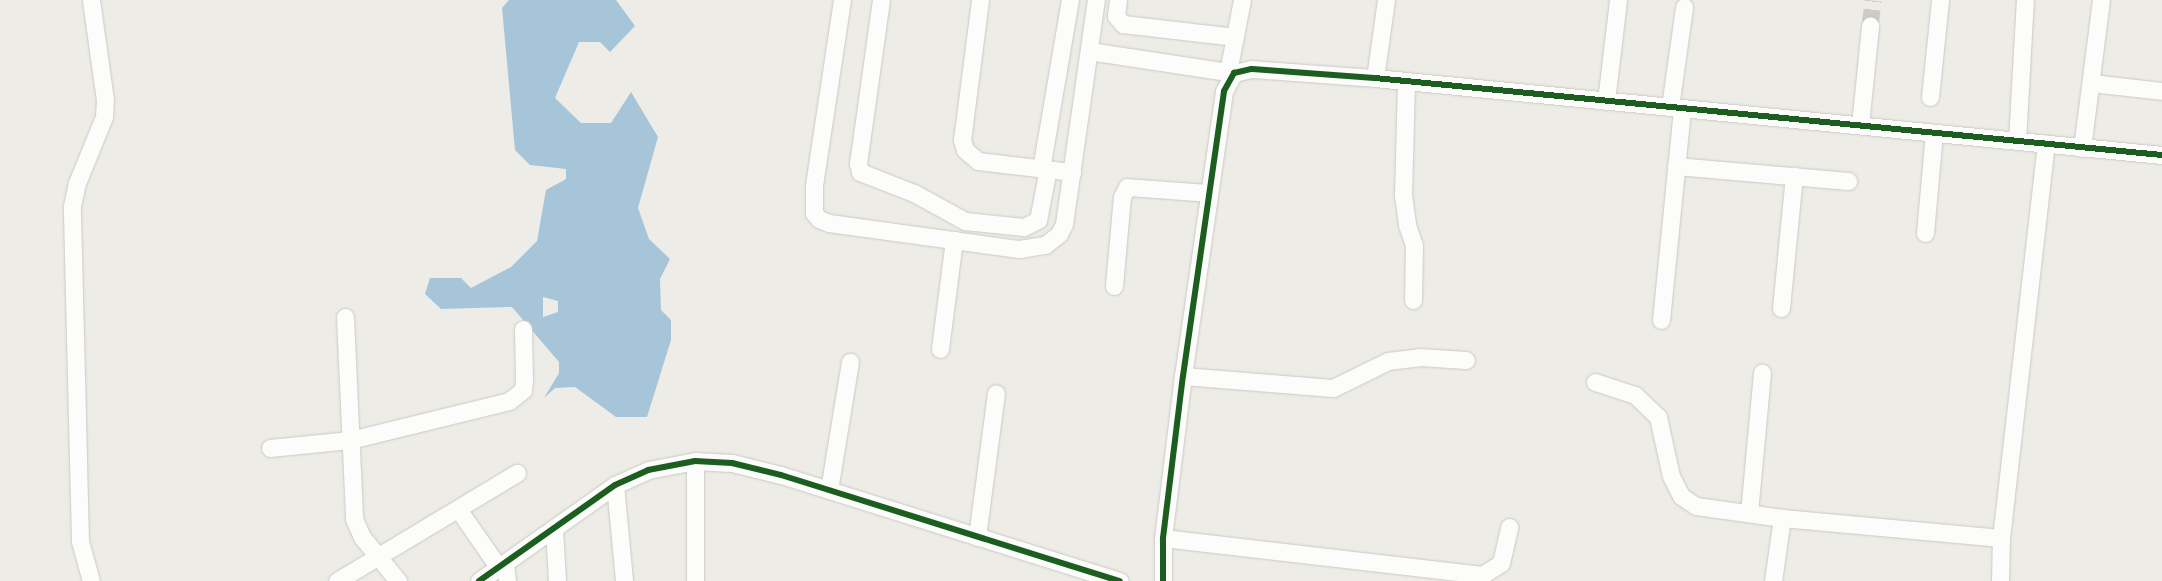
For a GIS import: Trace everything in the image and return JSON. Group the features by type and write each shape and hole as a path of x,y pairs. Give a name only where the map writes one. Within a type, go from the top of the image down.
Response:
{"street":[{"path":"91,0 105,100 104,117 77,183 72,206 80,541 91,581"},
{"path":"842,0 814,186 814,213 819,220 829,223 1019,249 1045,245 1059,234 1064,224 1096,0"},
{"path":"881,0 858,163 860,172 914,192 965,221 1024,227 1038,220 1044,169 1070,0"},
{"path":"980,0 962,140 965,150 978,161 1072,172"},
{"path":"1118,0 1116,16 1123,24 1235,37"},
{"path":"1163,581 1162,538 1183,376 1224,91 1231,72 1235,37 1242,0"},
{"path":"1375,78 1386,0"},
{"path":"1606,101 1618,0"},
{"path":"1930,97 1940,0"},
{"path":"2017,141 2025,0"},
{"path":"2082,148 2101,0"},
{"path":"1661,320 1676,166 1676,108 1684,7"},
{"path":"1860,125 1870,26"},
{"path":"1089,51 1231,72 1252,68 1375,78 2162,155"},
{"path":"1406,81 1403,195 1406,225 1414,245 1413,300"},
{"path":"2091,83 2162,91"},
{"path":"1925,233 1934,133"},
{"path":"2000,581 2001,538 2046,144"},
{"path":"1676,166 1848,180"},
{"path":"1781,308 1794,176"},
{"path":"1114,286 1122,197 1127,187 1209,194"},
{"path":"940,349 954,240"},
{"path":"344,317 350,440 357,528 398,581"},
{"path":"270,448 350,440 509,401 518,396 524,381 523,329"},
{"path":"1183,376 1333,388 1374,366 1403,358 1466,360"},
{"path":"829,490 850,362"},
{"path":"1749,513 1762,372"},
{"path":"1595,382 1635,396 1658,417 1671,476 1681,496 1696,506 1782,518 2001,538"},
{"path":"977,537 996,393"},
{"path":"695,461 695,581"},
{"path":"479,581 504,571 554,529 615,485 648,470 695,461 732,463 829,490 1120,581"},
{"path":"337,581 516,473"},
{"path":"615,485 624,581"},
{"path":"458,509 504,571"},
{"path":"1773,581 1782,518"},
{"path":"1162,538 1482,575 1501,563 1509,527"},
{"path":"554,529 557,581"}],"water":[{"path":"509,0 616,0 635,26 610,52 600,42 579,42 555,98 581,123 611,123 631,92 658,137 638,208 649,239 670,259 660,279 661,310 671,320 671,340 647,417 616,417 575,387 555,388 544,398 559,373 559,362 512,307 441,309 425,294 430,278 461,278 471,288 511,267 537,241 546,190 566,179 566,169 530,165 515,150 502,8","holes":["543,297 558,301 558,312 543,317"]}],"tunnel":[{"path":"1870,26 1873,0"}],"cycle path":[{"path":"1163,581 1163,538 1183,376 1224,91 1234,73 1252,69 1375,78 2162,155"},
{"path":"479,581 615,485 648,470 695,461 732,463 781,475 1120,581"}]}
